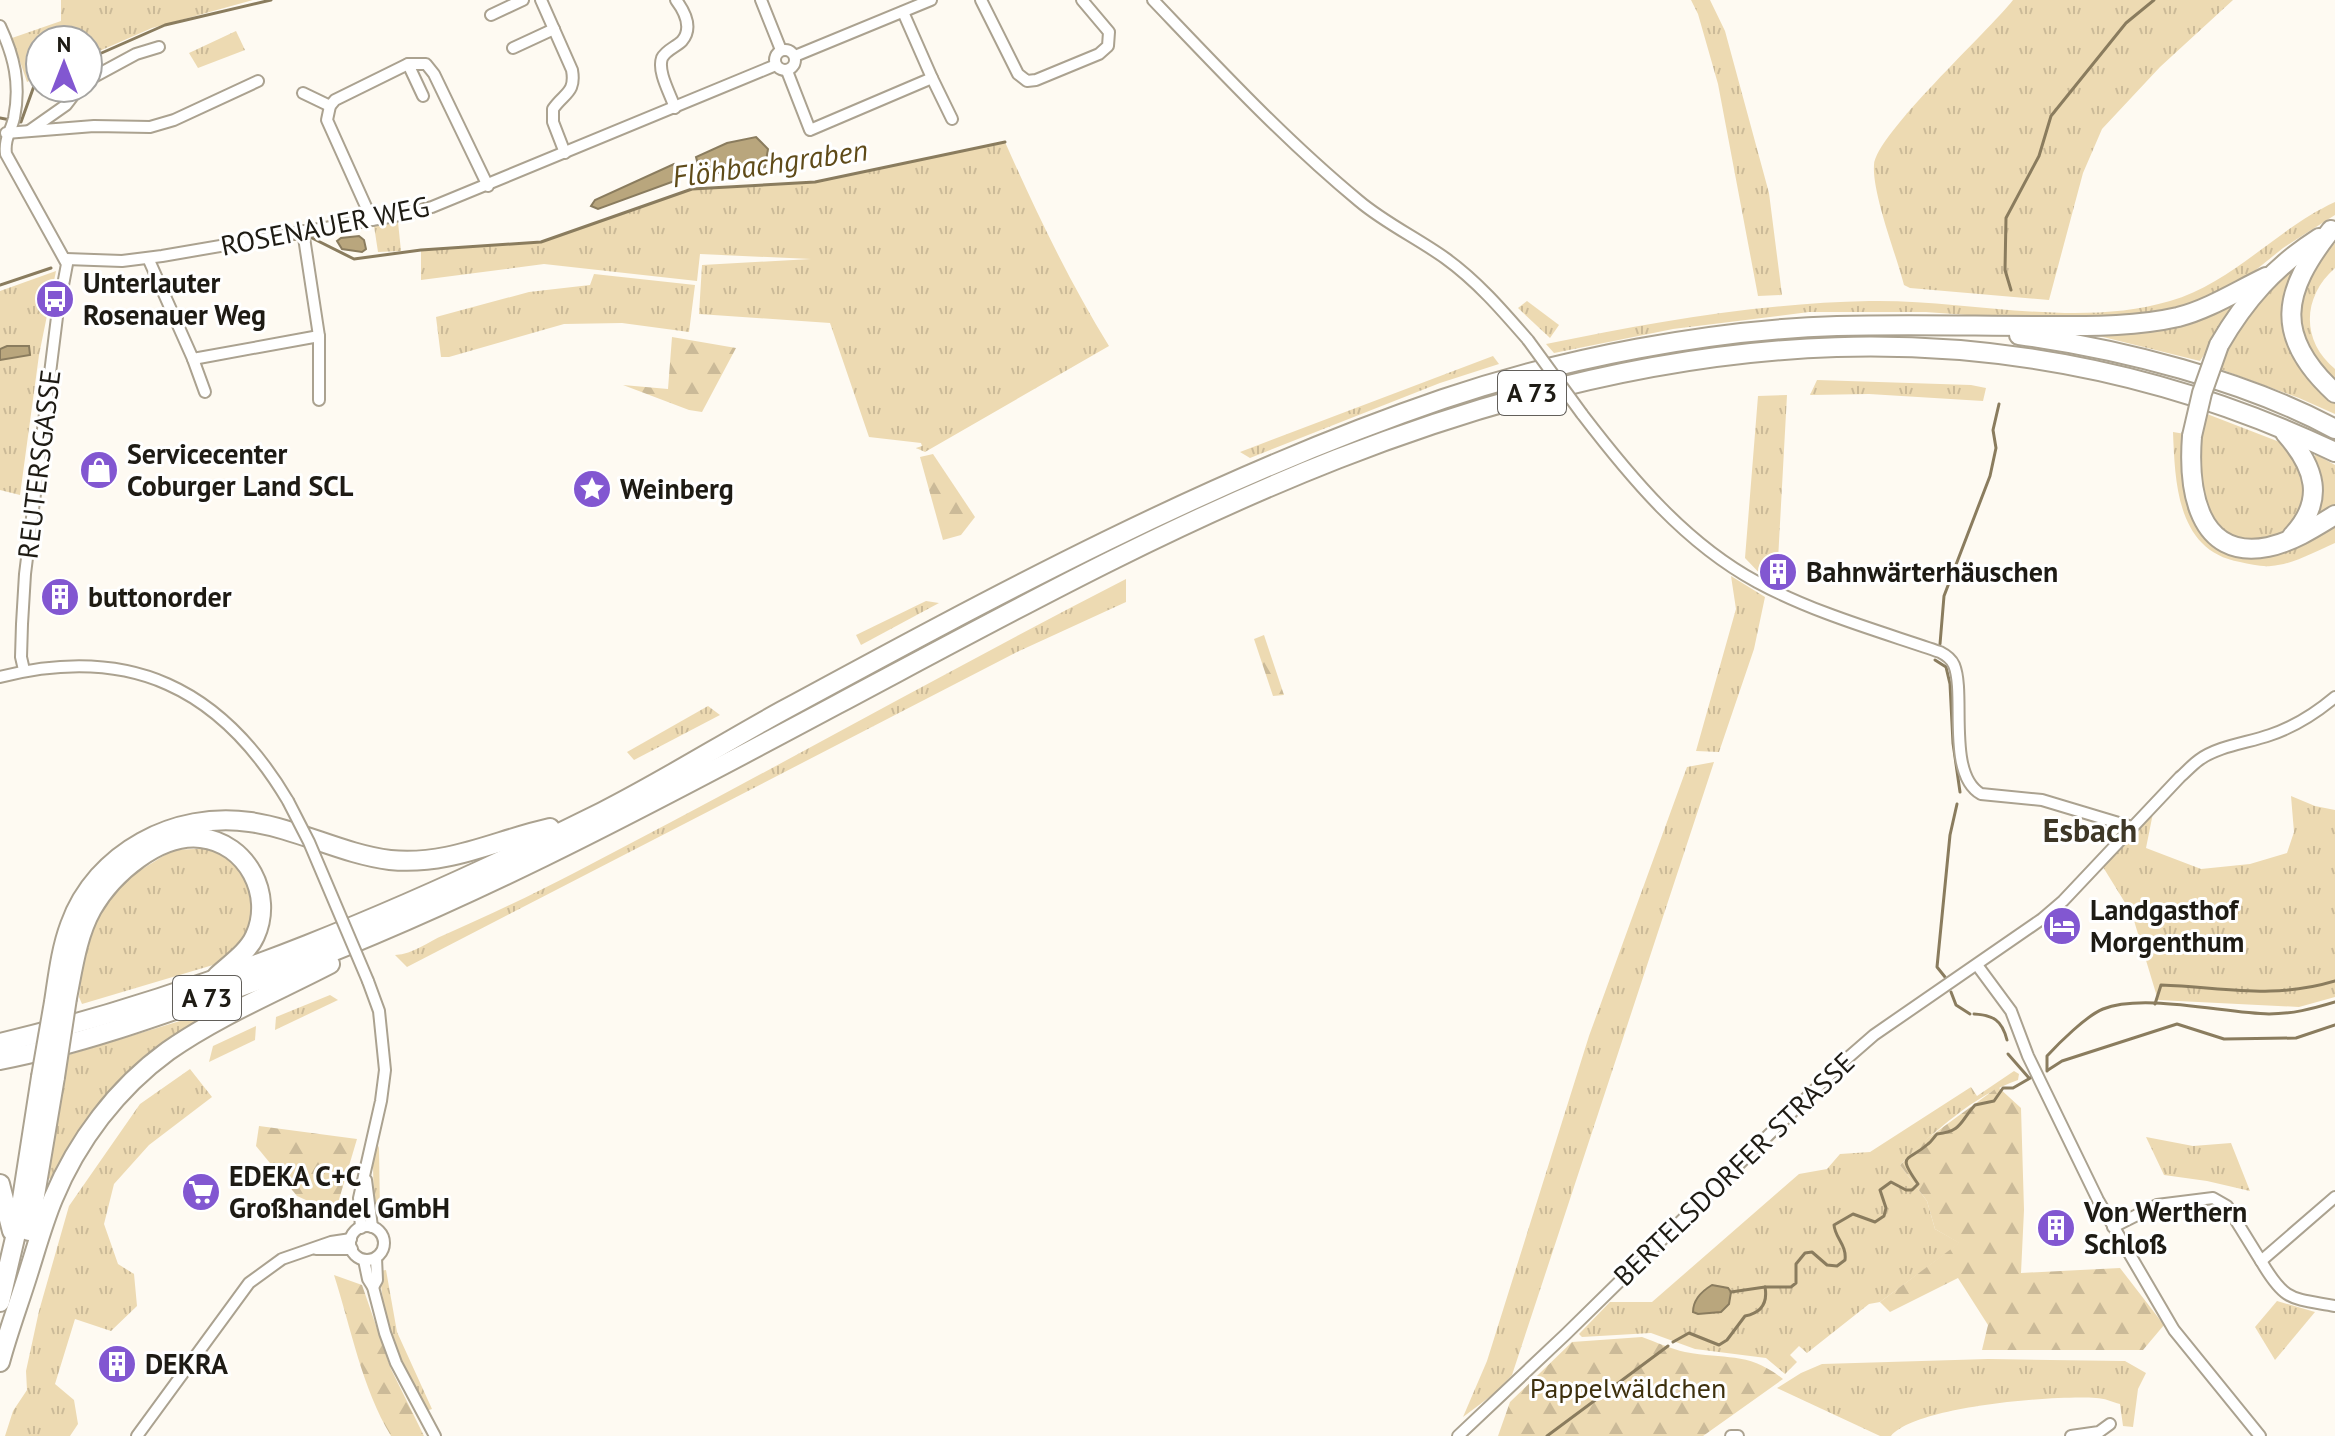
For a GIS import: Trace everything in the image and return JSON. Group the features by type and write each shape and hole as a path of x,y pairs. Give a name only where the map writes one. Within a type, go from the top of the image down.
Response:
{"highway":[{"path":"1928,327 2107,326 2159,321 2197,311 2266,277 2333,229"},
{"path":"2333,229 2313,253 2295,287 2292,324 2302,354 2320,379 2335,393"},
{"path":"2266,277 2219,345 2202,393 2192,436 2191,473 2195,501 2206,525 2228,543 2243,548 2272,547 2335,515"},
{"name":"A 73","path":"0,1043 210,982 393,910 588,819 776,714 1090,549 1249,475 1403,413 1506,380 1692,340 1802,328 1983,330 2053,340 2155,363 2234,387 2315,418 2335,429"},
{"name":"A 73","path":"0,1060 132,1025 309,962 409,920 596,832 997,619 1203,517 1333,460 1413,430 1556,386 1678,361 1762,351 1887,346 1952,349 2049,361 2155,384 2280,428 2335,452"},
{"path":"2280,428 2302,454 2311,472 2314,493 2308,515 2289,540"},
{"path":"0,1362 48,1077 70,923 95,881 130,848 178,826 212,820 251,822 362,855 391,860 420,860 462,855 539,830 588,819"},
{"path":"60,1000 84,927 98,901 135,862 179,840 201,838 239,855 251,870 260,890 260,922 255,938 210,982"},
{"path":"9,1301 68,1164 108,1106 135,1079 167,1052 193,1036 378,940 409,920"},
{"path":"12,1250 48,1077"},
{"path":"0,1184 9,1212 12,1250 9,1301"}],"street":[{"path":"491,15 523,0"},
{"path":"541,0 574,82 570,92 553,109 553,122 565,153"},
{"path":"675,108 661,68 662,59 684,40 688,26 684,11 676,0"},
{"path":"761,0 781,50"},
{"path":"795,56 931,0"},
{"path":"981,0 1018,74 1027,81 1099,54 1108,46 1109,32 1082,0"},
{"path":"1153,0 1321,169 1376,215 1462,271 1481,287 1528,340 1631,477 1670,517 1718,556 1757,582 1823,612 1940,652 1951,659 1956,670 1958,733 1964,767 1972,786 1981,794 2042,800 2132,827"},
{"path":"903,12 952,119"},
{"path":"0,26 13,57 18,80 16,108 5,133 6,154 66,259"},
{"path":"513,48 554,29"},
{"path":"104,71 136,54 159,47"},
{"path":"781,50 790,51 795,56 795,63 787,71"},
{"path":"781,50 775,56 776,65 787,71"},
{"path":"408,64 423,96"},
{"path":"372,220 327,120 330,106 335,100 408,64 426,64 434,74 488,186"},
{"name":"ROSENAUER WEG","path":"66,259 107,262 148,258 432,207 776,65"},
{"path":"787,71 810,130 932,78"},
{"path":"5,133 94,126 150,127 174,120 258,81"},
{"path":"303,93 330,106"},
{"path":"29,131 67,104"},
{"path":"303,231 319,336 319,400"},
{"path":"148,258 205,392"},
{"name":"REUTERSGASSE","path":"24,670 21,635 25,574 66,259"},
{"path":"193,359 319,336"},
{"path":"0,677 54,665 96,665 133,671 167,683 213,711 244,739 270,770 309,842 379,1011 385,1070 365,1174 367,1227 351,1244"},
{"name":"BERTELSDORFER STRASSE","path":"1458,1436 1843,1062 1874,1035 2031,927 2063,901 2200,759 2273,734 2319,711 2335,697"},
{"path":"1977,965 2011,1011 2038,1074 2113,1227 2174,1330 2260,1436"},
{"path":"2261,1261 2335,1197"},
{"path":"2113,1227 2157,1205 2213,1198 2227,1206 2275,1285 2288,1295 2335,1306"},
{"path":"367,1227 381,1233 384,1242 383,1249 370,1259 368,1279 373,1287 382,1325 396,1363 435,1436"},
{"path":"137,1436 249,1283 282,1259 331,1242 351,1244 370,1259"},
{"path":"2071,1436 2099,1432 2110,1424"},
{"path":"1731,1436 1738,1436"}],"green space":[{"path":"61,0 253,0 152,28 104,49 104,24 52,24 61,21"},
{"path":"1691,0 1710,0 1725,31 1769,193 1782,295 1758,296 1718,84"},
{"path":"2013,0 2233,0 2160,67 2102,129 2083,173 2049,300 1910,288 1904,285 1885,224 1874,165 1880,150 1912,108"},
{"path":"236,31 245,50 198,68 189,53"},
{"path":"24,34 24,73 12,38"},
{"path":"1005,142 1080,297 1109,346 925,452 916,448 922,446 921,443 869,437 830,323 699,314 702,265 811,259 700,254 697,281 544,264 421,280 421,250 541,242 692,189 815,182"},
{"path":"2335,202 2335,215 2283,248 2236,286 2212,298 2151,316 2048,321 1926,312 1809,312 1673,329 1554,353 1546,344 1626,328 1788,305 1869,301 2059,313 2134,309 2170,301 2214,282 2293,226"},
{"path":"398,222 401,251 378,252 374,226"},
{"path":"2335,243 2335,268 2316,292 2310,319 2316,345 2335,369 2335,384 2308,350 2301,332 2299,313 2307,277"},
{"path":"2306,255 2286,307 2335,399 2335,414 2220,369 2237,334 2256,306"},
{"path":"56,271 39,355 20,495 0,490 0,291"},
{"path":"594,274 695,285 689,332 622,323 564,324 441,357 436,317 529,292 590,285"},
{"path":"2241,298 2200,361 2099,336 2106,331"},
{"path":"1527,301 1559,325 1550,338 1518,308"},
{"path":"672,337 736,348 702,412 623,385 668,389"},
{"path":"1493,356 1499,364 1440,383 1250,458 1240,452"},
{"path":"1817,380 1986,388 1983,401 1869,394 1810,395"},
{"path":"1787,395 1778,560 1770,558 1765,579 1745,558 1758,396"},
{"path":"2207,414 2290,446 2309,486 2299,518 2290,530 2275,537 2253,540 2232,535 2217,525 2207,510 2199,472"},
{"path":"2173,432 2185,434 2185,485 2195,521 2207,536 2227,550 2335,521 2335,543 2295,560 2271,566 2248,564 2219,555 2203,544 2184,512 2175,472"},
{"path":"933,454 975,517 961,535 943,540 920,457"},
{"path":"2315,454 2335,465 2335,509 2309,525"},
{"path":"1731,576 1765,597 1754,649 1719,752 1696,751 1736,609"},
{"path":"1126,579 1126,602 1017,652 407,967 395,955 414,950 560,880"},
{"path":"926,601 939,603 861,645 856,635"},
{"path":"1264,635 1284,695 1273,696 1254,639"},
{"path":"708,706 720,715 634,760 627,752"},
{"path":"1714,762 1512,1375 1495,1393 1463,1417 1487,1361 1589,1036 1687,767"},
{"path":"2291,796 2335,810 2335,997 2299,1007 2158,1000 2132,914 2103,867 2153,813 2146,848 2201,869 2250,864 2287,853 2294,832"},
{"path":"215,848 249,872 256,919 240,947 213,965 82,1004 79,997 83,955 102,908 131,876 173,850"},
{"path":"330,995 338,1000 275,1030 276,1017"},
{"path":"203,1014 209,1015 121,1083 86,1121 54,1178 46,1179 68,1055"},
{"path":"256,1026 255,1040 209,1062 213,1046"},
{"path":"190,1069 212,1097 149,1145 114,1184 104,1224 118,1264 134,1274 137,1306 111,1331 75,1319 55,1384 74,1400 78,1424 70,1436 5,1436 13,1411 27,1390 26,1371 39,1311 69,1206 140,1104"},
{"path":"2014,1071 2019,1074 2018,1080 1970,1105 1900,1165 1927,1201 1935,1229 1960,1243 1880,1302 1869,1304 1807,1353 1799,1346 1790,1355 1797,1362 1785,1374 1766,1358 1695,1349 1651,1333 1582,1337 1579,1334 1610,1302 1652,1302 1799,1174 1827,1169 1840,1154 1870,1152 1971,1087 1977,1096"},
{"path":"1998,1087 2021,1108 2024,1210 2021,1273 2120,1268 2164,1325 2143,1350 1982,1350 1988,1325 1958,1278 1890,1312 1880,1302 1959,1243 1935,1229 1927,1201 1900,1165 1924,1141"},
{"path":"259,1126 357,1139 335,1213 297,1196 256,1146"},
{"path":"2146,1137 2193,1146 2231,1143 2250,1191 2164,1175"},
{"path":"377,1143 380,1213 374,1212 373,1165"},
{"path":"386,1270 397,1332 432,1409 429,1410 423,1406 393,1342 385,1316 379,1271"},
{"path":"334,1275 362,1285 391,1369 424,1436 391,1436 372,1398"},
{"path":"2277,1301 2315,1312 2275,1360 2255,1327"},
{"name":"Pappelwäldchen","path":"1642,1337 1685,1352 1747,1360 1783,1379 1703,1436 1498,1436 1510,1402 1572,1342"},
{"path":"1988,1359 2125,1361 2146,1373 2138,1389 2133,1427 2123,1426 2120,1404 2099,1398 2051,1398 1956,1410 1905,1426 1891,1436 1880,1436 1777,1388 1822,1364"}],"shaded area":[{"path":"756,137 768,149 765,167 737,174 700,172 696,157 727,143"},
{"path":"674,164 681,172 680,179 598,209 591,206 595,200"},
{"path":"359,236 364,240 366,249 362,252 342,249 337,241 341,238"},
{"path":"29,346 30,355 0,360 0,349"},
{"path":"1712,1285 1728,1288 1731,1292 1729,1304 1721,1312 1693,1312 1699,1296"}],"waterway":[{"path":"104,52 165,25 271,0"},
{"path":"2011,290 2005,270 2006,218 2039,156 2051,116 2126,23 2154,0"},
{"path":"0,118 21,122 28,104"},
{"name":"Flöhbachgraben","path":"312,238 354,259 421,250 541,242 692,189 815,182 1005,142"},
{"name":"Flöhbachgraben","path":"223,252 296,239"},
{"name":"Flöhbachgraben","path":"0,285 51,268"},
{"path":"1940,644 1944,596 1990,476 1996,448 1993,430 1999,404"},
{"path":"1935,660 1946,667 1950,684 1953,743 1960,792"},
{"path":"1945,977 1937,967 1950,835 1957,804"},
{"path":"2155,1004 2161,985 2269,991 2312,987 2335,981"},
{"path":"1951,992 1956,1005 1970,1014"},
{"path":"2047,1071 2047,1056 2073,1030 2103,1009 2161,1003 2269,1014 2302,1011 2335,1002"},
{"path":"1974,1014 1996,1020 2007,1040"},
{"path":"2048,1070 2062,1061 2177,1024 2224,1039 2296,1038 2335,1025"},
{"path":"2008,1054 2029,1078"},
{"path":"1673,1342 1689,1333 1719,1345 1727,1340 1745,1316 1762,1307 1765,1287 1791,1287 1796,1283 1796,1264 1805,1253 1812,1252 1827,1265 1837,1266 1845,1260 1845,1255 1834,1225 1853,1214 1875,1222 1884,1216 1886,1208 1880,1190 1891,1182 1906,1190 1912,1190 1918,1184 1907,1167 1907,1159 1937,1134 1956,1128 1975,1105 1994,1101 2003,1088 2013,1088 2032,1077"},
{"path":"1731,1292 1765,1287"},
{"path":"1547,1436 1668,1346"}],"place":[{"name":"Unterlauter Rosenauer Weg","path":"55,299"},
{"name":"Servicecenter Coburger Land SCL","path":"99,470"},
{"name":"Weinberg","path":"592,489"},
{"name":"Bahnwärterhäuschen","path":"1778,572"},
{"name":"buttonorder","path":"60,597"},
{"name":"Landgasthof Morgenthum","path":"2062,926"},
{"name":"EDEKA C+C Großhandel GmbH","path":"201,1192"},
{"name":"Von Werthern Schloß","path":"2056,1228"},
{"name":"DEKRA","path":"117,1364"}],"district":[{"name":"Esbach","path":"2090,831"}]}
